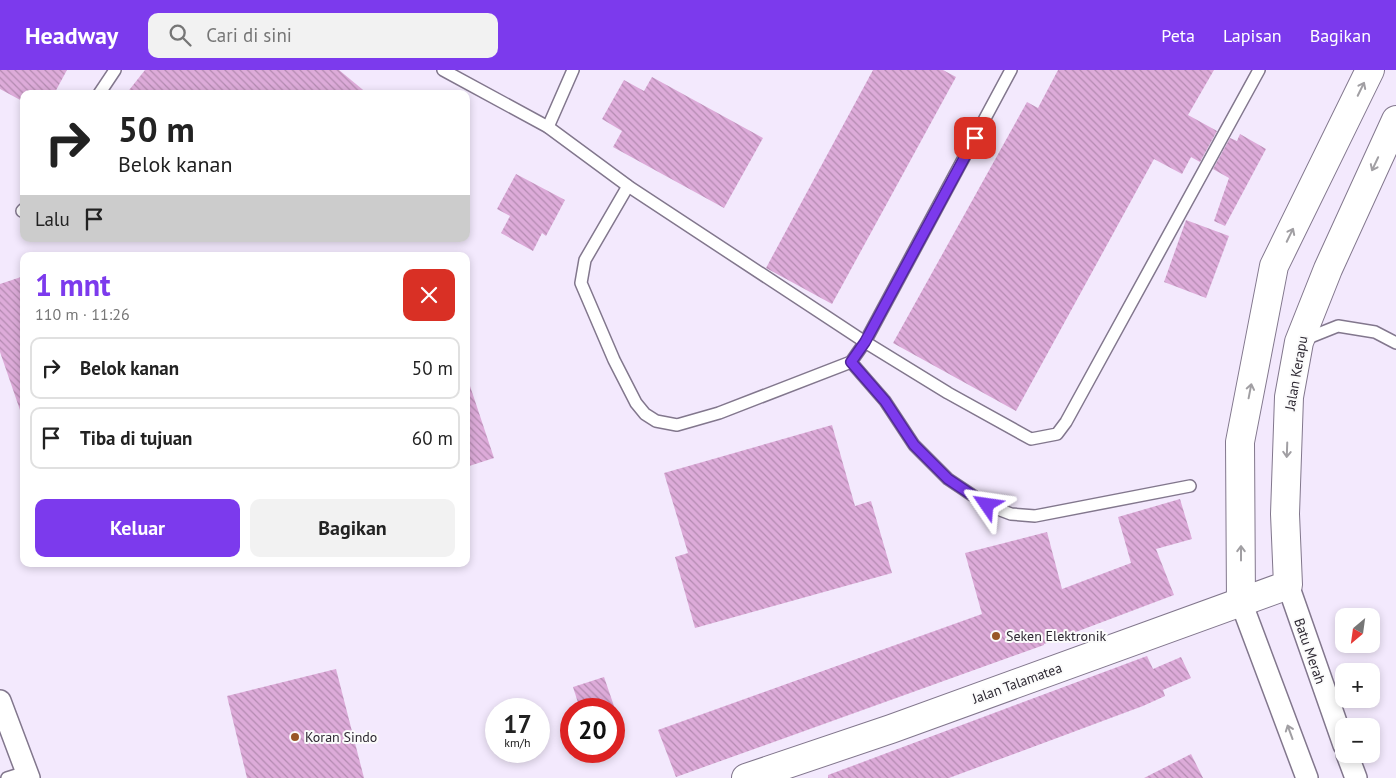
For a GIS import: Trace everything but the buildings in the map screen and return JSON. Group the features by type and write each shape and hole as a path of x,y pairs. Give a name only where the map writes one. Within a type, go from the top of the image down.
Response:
{"street":[{"path":"1307,778 1241,602 1240,442 1274,266 1370,70"},
{"name":"Jalan Kerapu","path":"1288,585 1285,514 1289,397 1299,342 1328,269 1396,120"},
{"name":"Jalan Talamatea","path":"746,778 891,729 1288,585"},
{"name":"Batu Merah","path":"1288,585 1335,719"},
{"path":"0,701 21,776"},
{"path":"1350,763 1356,778"}],"lane":[{"path":"102,90 115,70"},
{"path":"444,70 548,127 628,186 865,342 1031,439 1057,434 1071,413 1259,70"},
{"path":"548,127 573,70"},
{"path":"628,186 585,260 581,283 614,360 636,403 645,414 656,421 677,425 719,413 784,390 851,362 865,342 1011,70"},
{"path":"1299,342 1338,326 1375,332 1396,343"},
{"path":"851,362 885,401 914,445 948,479 987,505 1011,514 1035,516 1190,486"}],"place":[{"name":"Seken Elektronik","path":"996,636"},
{"name":"Koran Sindo","path":"295,737"}],"route":[{"path":"975,138 865,342 851,362 885,401 914,445 948,479 987,505"}]}
